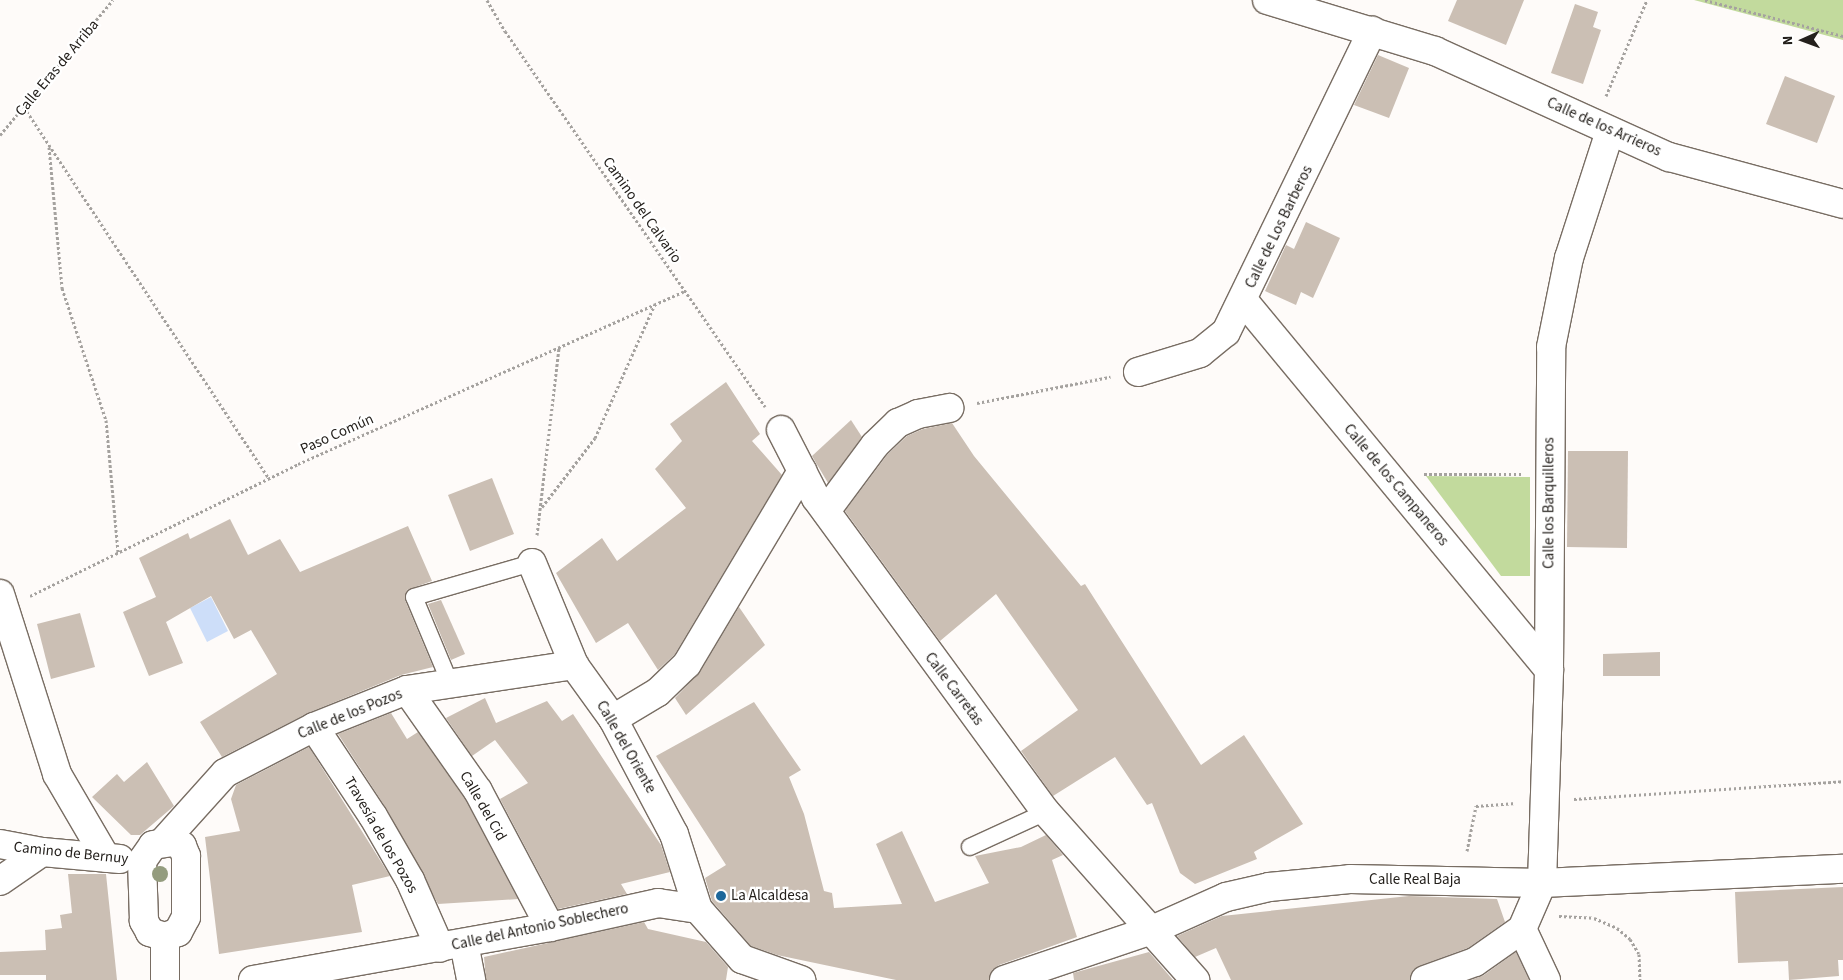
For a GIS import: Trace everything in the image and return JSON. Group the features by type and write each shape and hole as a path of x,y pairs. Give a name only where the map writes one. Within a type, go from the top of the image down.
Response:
{"street":[{"name":"Calle de los Arrieros","path":"1267,0 1452,58 1669,156 1843,204"},
{"name":"Calle de Los Barberos","path":"1138,372 1200,353 1214,344 1226,332 1372,32"},
{"name":"Calle los Barquilleros","path":"1542,883 1549,670 1551,348 1557,306 1569,258 1610,131"},
{"name":"Calle de los Campaneros","path":"1243,300 1549,670"},
{"path":"826,511 875,445 898,423 918,414 949,408"},
{"name":"Calle Carretas","path":"782,430 802,470 826,511 908,628 1046,812 1195,980"},
{"path":"613,719 658,692 687,664 802,470"},
{"name":"Calle del Oriente","path":"532,562 574,664 613,719 674,834 698,908"},
{"path":"2,601 57,774 106,858"},
{"name":"Calle de los Pozos","path":"142,861 149,847 162,843 225,773 314,727 407,690 574,664"},
{"name":"Calle del Cid","path":"407,690 478,791 550,927"},
{"name":"Travesía de los Pozos","path":"314,727 392,848 471,980"},
{"path":"142,861 144,921 150,932 164,937 178,932 186,917 187,863 182,846 172,842 162,843"},
{"name":"Camino de Bernuy","path":"0,844 42,852 142,861"},
{"path":"0,881 42,852"},
{"name":"Calle Real Baja","path":"1004,980 1152,930 1226,897 1269,887 1350,879 1542,883 1843,869"},
{"path":"1425,980 1475,962 1523,926 1542,883"},
{"name":"Calle del Antonio Soblechero","path":"253,980 452,946 550,927 658,902 698,908"},
{"path":"698,908 742,959 801,980"},
{"path":"1523,926 1546,980"},
{"path":"164,937 165,980"}],"lane":[{"path":"450,683 414,597 532,562"},
{"path":"970,847 1046,812"}],"path":[{"name":"Calle Eras de Arriba","path":"0,135 113,0"},
{"name":"Camino del Calvario","path":"487,0 505,31 782,430"},
{"path":"1604,102 1647,0"},
{"path":"1705,0 1843,36"},
{"path":"24,107 269,479"},
{"path":"49,145 62,288 106,420 118,553"},
{"name":"Paso Común","path":"2,601 118,553 269,479 685,291"},
{"path":"542,506 595,438 655,304"},
{"path":"532,562 542,506 559,348"},
{"path":"949,408 1138,372"},
{"path":"1386,474 1549,474"},
{"path":"1464,862 1476,806 1843,781"},
{"path":"1523,926 1573,916 1594,918 1617,928 1630,939 1639,954 1640,980"}],"green space":[{"path":"1694,0 1843,0 1843,40"},
{"path":"1426,476 1530,477 1530,576 1501,576"}],"water":[{"path":"211,597 228,631 207,642 190,608"}],"building":[{"path":"1457,0 1524,0 1506,45 1448,21"},
{"path":"1575,4 1598,12 1593,27 1601,30 1583,84 1551,73"},
{"path":"1378,55 1409,68 1389,118 1354,105"},
{"path":"1785,76 1835,96 1817,143 1766,124"},
{"path":"1306,222 1340,238 1313,298 1301,292 1296,305 1265,291 1286,245 1294,249"},
{"path":"726,382 760,434 752,441 782,475 675,654 658,670 628,623 596,643 556,573 602,538 617,561 686,508 655,469 682,441 670,424"},
{"path":"851,420 862,437 828,483 812,456"},
{"path":"952,423 974,456 1081,586 1085,584 1201,765 1244,735 1303,824 1254,852 1257,859 1195,884 1180,873 1152,803 1147,805 1115,757 1053,796 1021,751 1078,710 996,594 940,641 845,511 887,455 907,436 923,429"},
{"path":"1568,451 1628,451 1627,548 1567,547"},
{"path":"492,478 514,534 470,551 448,495"},
{"path":"230,519 248,555 280,539 300,572 408,526 432,581 407,590 405,600 433,667 401,675 308,713 222,757 200,722 277,674 251,630 234,639 211,596 166,622 183,663 149,676 123,612 156,597 139,558 188,533 190,539"},
{"path":"441,600 465,654 451,660 428,604"},
{"path":"739,607 765,645 686,715 675,698 700,672"},
{"path":"80,613 95,667 51,679 37,624"},
{"path":"1660,652 1660,676 1603,676 1603,654"},
{"path":"485,698 496,723 547,701 562,721 573,714 661,845 670,872 621,884 627,894 558,909 500,799 528,783 495,740 472,756 446,718"},
{"path":"754,702 801,770 789,777 804,814 824,891 832,893 834,908 902,904 876,844 902,831 935,902 989,883 975,856 1021,847 1046,835 1063,855 1052,860 1077,937 999,965 992,970 989,980 896,980 777,955 751,946 712,901 705,878 726,865 656,756"},
{"path":"391,713 407,739 418,732 465,799 518,899 438,904 386,808 338,734"},
{"path":"309,747 390,876 352,885 362,932 219,954 205,837 240,831 231,799 236,785"},
{"path":"147,762 174,806 140,835 131,835 92,797 117,774 124,782"},
{"path":"68,874 106,874 117,980 46,980 46,975 0,975 0,952 46,950 45,930 62,928 60,915 72,913"},
{"path":"1843,887 1843,960 1838,960 1839,976 1789,980 1788,961 1738,963 1735,892"},
{"path":"1409,896 1497,899 1505,922 1468,948 1419,966 1413,970 1410,980 1231,980 1216,948 1195,957 1177,936 1222,916"},
{"path":"644,922 648,929 706,942 728,967 726,980 486,980 484,957"},
{"path":"1149,952 1173,980 1074,980 1073,973"},
{"path":"1516,952 1529,980 1471,980 1484,975"}],"place":[{"name":"La Alcaldesa","path":"721,896"}]}
